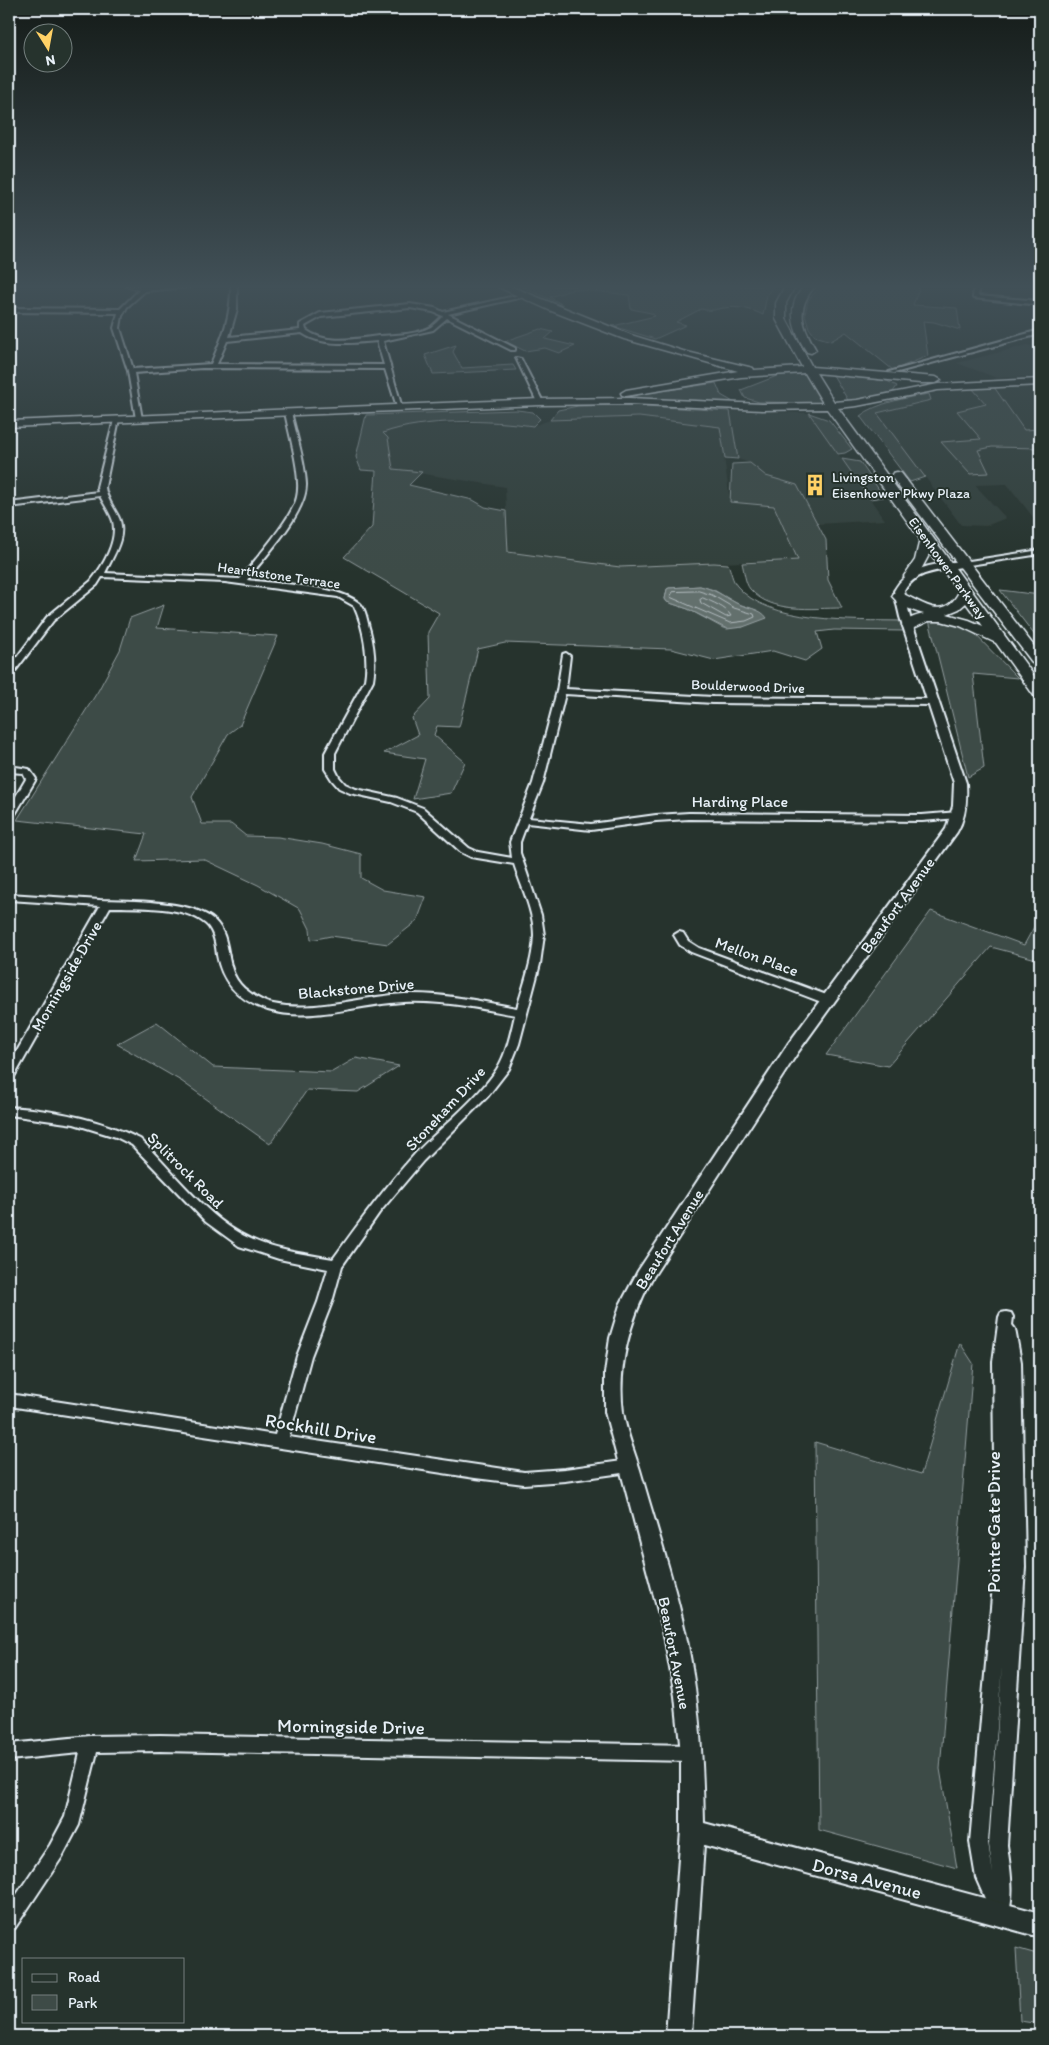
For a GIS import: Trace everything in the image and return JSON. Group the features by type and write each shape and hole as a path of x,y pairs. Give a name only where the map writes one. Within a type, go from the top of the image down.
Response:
{"main road":[{"path":"662,387 680,381"},
{"path":"724,381 732,389 762,407"},
{"path":"732,389 752,381"},
{"path":"540,402 662,387 732,389 754,381"},
{"name":"Eisenhower Parkway","path":"817,381 842,424 926,540 955,565 965,593 1040,694"},
{"path":"896,381 902,387 902,390 897,395"},
{"path":"9,424 540,402 629,401 762,407 830,406 842,400 882,399 950,386 1040,382"},
{"path":"858,414 882,399"},
{"path":"842,400 855,423 873,446"},
{"path":"774,407 820,414 842,424"},
{"name":"Eisenhower Parkway","path":"890,468 955,565 1040,663"},
{"path":"911,576 922,562 926,552 926,540"},
{"path":"899,596 913,606 926,611 939,611 953,608 962,601 965,593"},
{"path":"909,626 918,619 956,620 983,631 1004,646"}],"street":[{"path":"133,381 140,419"},
{"path":"392,381 400,408"},
{"path":"529,381 540,402"},
{"path":"242,582 296,511 301,497 302,483 288,412"},
{"path":"9,673 50,619 94,583 116,543 118,531 116,519 102,494 101,487 117,420"},
{"path":"9,505 102,494"},
{"path":"899,596 901,586 911,576 955,565 1040,552"},
{"name":"Hearthstone Terrace","path":"100,575 242,582 331,593 357,605 371,652 372,670 369,680 330,754 330,769 335,778 342,786 360,793 410,804 420,810 465,850 475,855 486,859 518,862"},
{"name":"Beaufort Avenue","path":"678,2036 693,1831 692,1753 686,1696 674,1630 614,1412 614,1373 619,1338 629,1305 649,1268 793,1048 952,829 958,815 961,797 960,783 899,596"},
{"name":"Stoneham Drive","path":"280,1442 304,1356 325,1302 336,1265 374,1210 419,1158 484,1093 503,1069 513,1044 535,964 538,935 536,915 515,854 515,842 538,783 561,690 566,656"},
{"name":"Boulderwood Drive","path":"561,690 713,700 934,702"},
{"path":"9,768 26,771 31,779 9,816"},
{"name":"Harding Place","path":"524,820 591,827 656,818 689,816 922,818 958,815"},
{"name":"Blackstone Drive","path":"9,898 107,903 190,911 208,920 219,934 223,964 231,982 246,996 267,1005 295,1010 314,1010 345,1004 406,998 458,1002 522,1012"},
{"name":"Morningside Drive","path":"9,1074 107,903"},
{"name":"Mellon Place","path":"679,935 684,943 695,950 828,1000"},
{"name":"Splitrock Road","path":"9,1111 65,1116 119,1133 136,1142 219,1227 236,1238 260,1249 336,1265"},
{"name":"Pointe Gate Drive","path":"1006,1317 1014,1362 1017,1567 998,1845 1002,1873 1000,1914 985,1878 979,1842 1002,1563 1000,1362 1006,1317"},
{"name":"Rockhill Drive","path":"9,1400 524,1478 565,1475 629,1466"},
{"path":"9,1922 56,1851 73,1819 90,1744"},
{"name":"Morningside Drive","path":"9,1752 90,1744 179,1744 692,1753"},
{"name":"Dorsa Avenue","path":"693,1831 1040,1925"}],"shaded area":[{"path":"1040,386 1040,429 1024,430 994,387"},
{"path":"972,388 986,404 958,411 981,439 942,442 978,450 992,447 1040,448 1040,526 1007,484 975,485 1006,518 986,526 961,525 877,413 931,400 929,394"},
{"path":"730,411 809,413 885,520 818,524 797,485 766,476 750,463 738,459"},
{"path":"639,417 720,427 730,501 774,506 798,560 620,567 508,552 505,487 393,469 388,439 383,433 404,425 499,422 533,426 550,420"}],"green space":[{"path":"763,381 810,381 823,403 759,402 745,398 741,390"},
{"path":"837,381 888,381 897,386 893,392 849,402"},
{"path":"716,383 721,395 735,403 614,398"},
{"path":"994,387 1024,430 1040,429 1040,448 992,447 978,450 989,473 970,474 941,442 981,439 957,411 986,404 972,388"},
{"path":"929,394 931,400 877,413 925,477 910,482 860,416 884,404"},
{"path":"628,405 730,411 738,459 725,458 720,427 639,417 550,420 558,410 578,406"},
{"path":"517,410 533,412 540,419 533,426 498,422 458,422 418,425 383,433 388,438 393,469 422,472 409,485 473,500 485,507 506,511 508,552 620,567 728,564 737,586 751,598 769,607 790,614 837,620 901,621 905,631 834,630 817,632 822,649 805,661 773,651 714,660 671,649 505,643 478,649 459,727 437,726 434,735 465,762 451,793 413,799 425,759 384,753 418,735 412,718 430,699 428,632 439,613 344,557 372,527 376,471 361,470 356,457 366,415","holes":["700,586 714,590 736,603 756,610 743,627 723,628 688,609 667,602 665,599 667,589 669,588"]},
{"path":"809,413 829,420 852,449 838,454"},
{"path":"842,459 860,462 884,497 870,499"},
{"path":"750,463 766,476 797,485 826,540 828,580 842,608 806,609 781,606 769,603 759,597 748,586 742,563 798,560 774,506 730,502 732,464"},
{"path":"1000,590 1040,595 1040,636 1036,637"},
{"path":"164,605 157,628 278,636 240,725 228,734 192,797 202,824 231,824 246,836 278,837 322,844 361,854 361,878 383,890 426,897 417,921 388,944 331,936 311,940 310,929 300,909 258,885 203,859 136,861 146,834 17,820 98,691 120,650 130,618"},
{"path":"929,620 968,627 1018,678 973,674 984,768 968,777"},
{"path":"931,911 1024,945 1040,916 1040,960 991,947 888,1066 826,1055"},
{"path":"157,1022 213,1067 332,1072 356,1058 399,1066 358,1092 307,1090 270,1144 181,1081 117,1044"},
{"path":"960,1343 973,1363 940,1769 957,1868 819,1830 815,1442 921,1474"},
{"path":"1016,1948 1040,1955 1040,2024 1020,2021"}],"water":[{"path":"700,586 740,605 757,610 767,618 743,627 727,629 688,609 667,602 665,599 667,589 669,588"}],"place":[{"name":"Livingston Eisenhower Pkwy Plaza","path":"815,485"}]}
